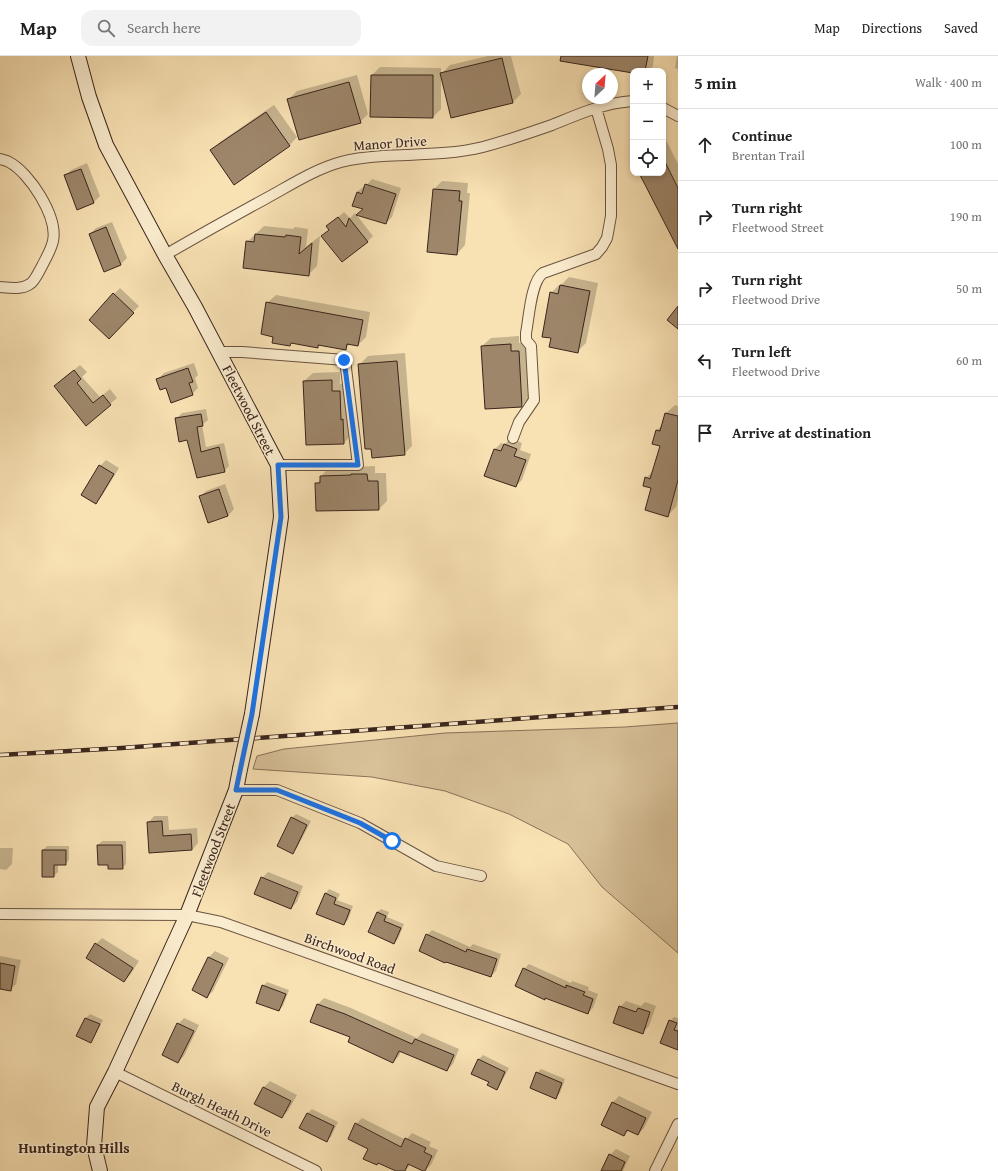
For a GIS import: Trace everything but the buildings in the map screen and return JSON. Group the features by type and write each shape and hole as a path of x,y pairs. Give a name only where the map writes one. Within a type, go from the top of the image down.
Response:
{"street":[{"name":"Fleetwood Street","path":"78,56 89,97 106,145 165,255 220,352 278,465 281,517 252,714 236,790 187,915 115,1072 97,1107 94,1146 100,1171"},
{"name":"Manor Drive","path":"165,255 304,177 341,162 358,158 428,154 482,147 528,134 596,108 630,101"},
{"path":"513,438 520,422 534,400 531,346 526,340 526,333 534,285 539,276 550,269 596,254 607,238 611,216 611,165 596,108"},
{"path":"666,110 678,116"},
{"path":"0,159 9,162 22,172 34,185 44,203 52,225 53,240 49,255 31,283 19,288 0,287"},
{"path":"220,352 242,352 344,360 358,465 278,465"},
{"path":"236,790 277,790 360,823 436,866 481,876"},
{"name":"Birchwood Road","path":"0,914 187,915 221,922 678,1084"},
{"name":"Burgh Heath Drive","path":"115,1072 316,1171"},
{"path":"655,1171 678,1124"}],"shaded area":[{"path":"678,723 678,953 602,887 568,844 509,814 445,791 372,777 253,769 257,756 284,749 445,733 625,727"}],"railway":[{"path":"0,755 122,748 678,707"}],"district":[{"name":"Huntington Hills","path":"74,1148"}],"route":[{"path":"344,360 358,465 278,465 281,517 252,714 236,790 277,790 360,823 392,841"}]}
